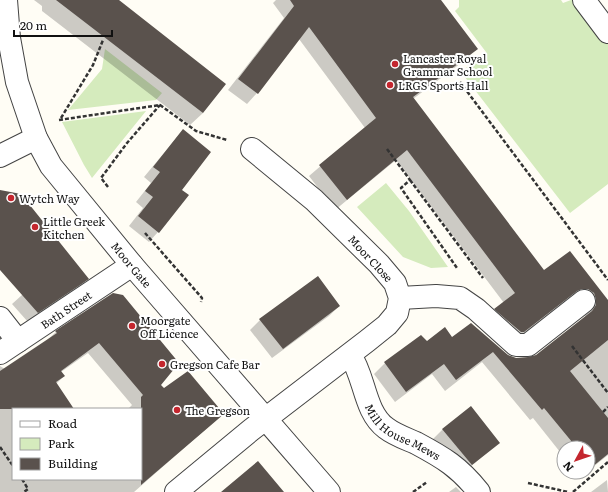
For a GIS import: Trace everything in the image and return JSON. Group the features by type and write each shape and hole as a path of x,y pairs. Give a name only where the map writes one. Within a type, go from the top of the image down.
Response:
{"street":[{"path":"584,0 608,32"},
{"name":"Moor Gate","path":"5,1 9,38 17,82 36,138 52,166 132,265 329,492"},
{"path":"0,156 36,138"},
{"name":"Moor Close","path":"252,149 314,200 379,264 395,283 400,298"},
{"name":"Bath Street","path":"0,353 132,265"},
{"path":"176,492 266,419 350,355 392,319 397,313 400,298 436,296 460,298 476,309 516,345 528,345 584,300"},
{"path":"0,318 18,341"},
{"name":"Mill House Mews","path":"350,355 358,366 372,411 385,428 449,461 464,474 479,492"}],"path":[{"path":"36,138 60,118 92,65 103,40"},
{"path":"460,82 608,280"},
{"path":"60,118 160,105 196,131 252,149"},
{"path":"110,190 101,178 160,105"},
{"path":"387,149 484,279"},
{"path":"410,180 401,188 459,271 460,298"},
{"path":"143,230 190,284"},
{"path":"555,324 608,393"},
{"path":"603,412 608,408"},
{"path":"0,447 12,465"},
{"path":"573,492 607,464"},
{"path":"23,480 28,489 24,492"},
{"path":"528,483 568,492"}],"green space":[{"path":"459,0 561,0 563,3 571,0 578,0 608,42 608,184 570,213 461,72 486,52 455,11 459,7"},
{"path":"105,49 162,93 156,100 68,110 102,69"},
{"path":"146,111 92,178 62,122"},
{"path":"386,183 409,211 448,267 431,268 403,257 357,207"}],"building":[{"path":"56,0 119,0 226,84 203,113"},
{"path":"290,0 441,0 478,49 413,97 544,270 570,251 608,300 608,340 570,371 608,418 608,454 596,464 596,440 570,440 544,408 542,410 493,352 456,380 444,364 406,392 384,362 421,335 427,341 445,327 452,337 471,323 508,355 516,358 536,355 592,311 596,305 596,299 594,293 588,289 577,291 524,332 521,332 494,309 515,293 407,150 347,200 319,165 376,118 309,27 258,94 238,79 294,6"},
{"path":"183,129 211,152 182,190 189,195 159,233 138,216 153,197 145,191 160,172 153,167"},
{"path":"0,190 21,194 89,279 38,313 0,270"},
{"path":"318,276 340,306 283,349 259,319"},
{"path":"113,293 123,295 179,363 161,385 164,388 188,371 224,414 141,485 141,397 143,395 99,343 61,371 65,376 56,382 73,408 0,409 0,371 57,333 55,331"},
{"path":"471,406 500,443 472,465 442,429"},
{"path":"258,461 284,492 221,492"}],"place":[{"name":"Lancaster Royal Grammar School","path":"395,64"},
{"name":"LRGS Sports Hall","path":"390,85"},
{"name":"Wytch Way","path":"11,198"},
{"name":"Little Greek Kitchen","path":"35,227"},
{"name":"Moorgate Off Licence","path":"132,326"},
{"name":"Gregson Cafe Bar","path":"162,364"},
{"name":"The Gregson","path":"177,410"}]}
